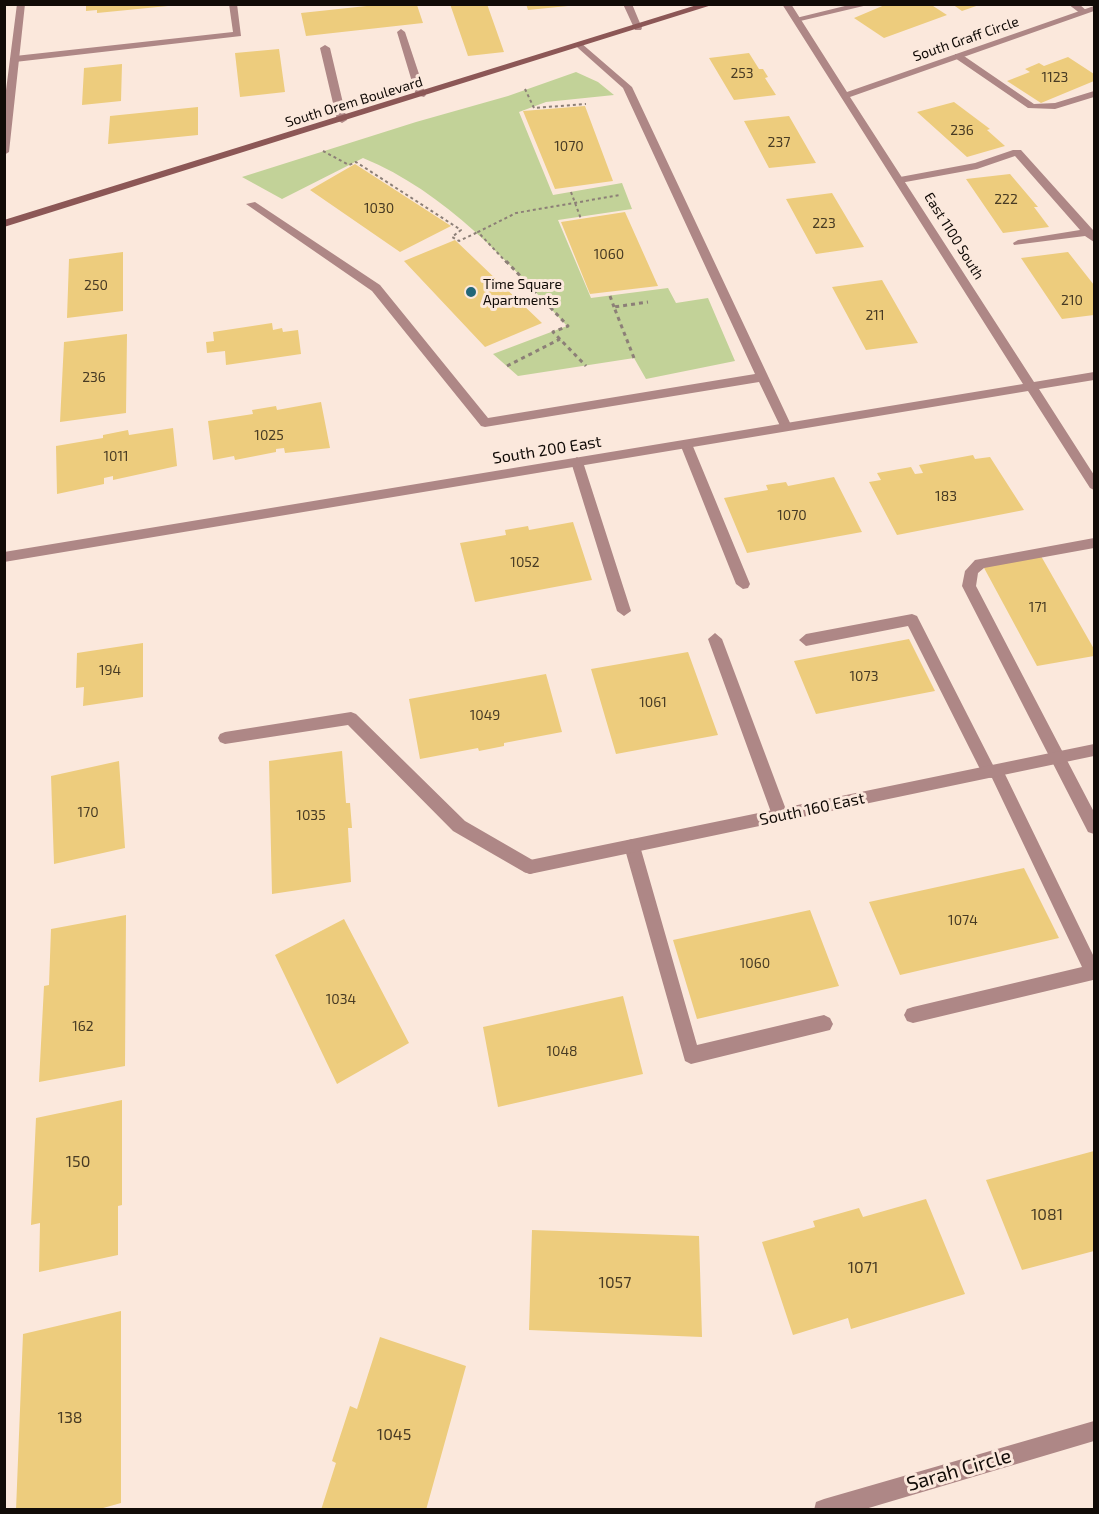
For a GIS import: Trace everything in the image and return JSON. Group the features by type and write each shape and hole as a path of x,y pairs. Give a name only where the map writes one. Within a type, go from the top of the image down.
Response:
{"street":[{"path":"4,152 21,4"},
{"path":"15,59 237,34 233,4"},
{"name":"South Orem Boulevard","path":"4,224 711,4"},
{"name":"East 1100 South","path":"786,4 1095,485"},
{"path":"796,19 868,4"},
{"path":"1072,4 1084,12"},
{"path":"630,5 638,28"},
{"name":"South Graff Circle","path":"846,95 1095,8"},
{"path":"401,32 421,95"},
{"path":"581,46 627,87 786,427"},
{"path":"325,48 342,120"},
{"path":"958,56 1030,106 1043,108 1058,106 1095,94"},
{"path":"900,180 977,166 1017,152 1092,236"},
{"path":"251,204 376,288 485,423 764,377"},
{"path":"1018,243 1092,236"},
{"name":"South 200 East","path":"4,557 1095,376"},
{"path":"686,444 743,584"},
{"path":"577,462 624,611"},
{"path":"1095,543 980,564 972,571 969,586 1095,827"},
{"path":"806,640 912,620 993,771 1093,972 913,1014"},
{"path":"715,639 780,815"},
{"name":"South 160 East","path":"225,738 351,718 459,826 530,867 1095,750"},
{"path":"632,846 691,1055 824,1024"},
{"name":"Sarah Circle","path":"824,1509 1095,1431"}],"path":[{"path":"525,89 534,108 586,104"},
{"path":"321,150 349,165 356,162 461,230 452,237 459,242 516,213 620,195"},
{"path":"571,192 581,219"},
{"path":"478,232 568,326 553,332 586,366"},
{"path":"610,296 634,358"},
{"path":"614,307 648,302"},
{"path":"507,366 560,339"}],"green space":[{"name":"Time Square Apartments","path":"576,72 598,82 614,95 546,102 519,112 553,195 622,183 632,209 558,220 591,298 668,288 676,303 708,298 735,361 646,379 634,358 518,376 493,354 567,326 474,231 422,190 393,172 363,158 282,199 242,177 416,122 508,96"}],"building":[{"path":"86,4 168,4 168,6 97,13 97,10 86,11"},
{"path":"450,4 487,4 504,52 468,56"},
{"path":"526,4 568,4 568,6 528,10"},
{"path":"887,4 930,4 947,15 884,38 854,18"},
{"path":"952,4 979,4 979,5 962,11"},
{"path":"376,5 417,5 423,23 306,36 301,13"},
{"path":"279,49 285,92 240,97 235,53"},
{"path":"749,53 759,69 763,69 768,77 765,78 776,95 734,100 709,58"},
{"path":"1068,57 1094,74 1094,81 1041,103 1007,81 1030,72 1025,69 1039,63 1044,66"},
{"path":"122,64 121,101 82,105 84,68"},
{"path":"954,102 990,129 987,130 1005,146 967,157 917,112"},
{"path":"585,106 613,181 555,189 523,111"},
{"path":"198,107 198,135 108,144 110,116"},
{"path":"789,116 816,163 769,168 744,121"},
{"path":"355,164 451,226 400,252 310,190"},
{"path":"1010,174 1038,207 1034,207 1049,227 1003,233 966,179"},
{"path":"832,193 864,247 816,254 786,199"},
{"name":"Time Square Apartments","path":"625,212 658,286 590,294 561,222"},
{"name":"Time Square Apartments","path":"455,240 542,323 485,347 404,261"},
{"path":"123,252 123,311 67,318 69,259"},
{"path":"1068,252 1094,285 1094,315 1062,319 1021,258"},
{"path":"882,280 918,343 866,350 832,287"},
{"path":"272,323 273,330 282,328 283,332 298,330 301,354 226,365 225,351 207,353 206,342 214,341 213,332"},
{"path":"127,334 126,413 60,422 64,342"},
{"path":"321,402 330,448 285,453 284,448 276,449 276,452 235,460 234,456 213,460 208,421 253,414 252,410 276,406 277,410"},
{"path":"173,428 177,466 113,480 113,476 104,478 104,484 57,494 56,446 103,438 103,435 128,430 129,435"},
{"path":"973,455 975,459 990,457 1024,510 897,535 869,482 881,480 877,473 911,467 915,474 923,473 919,465"},
{"path":"834,477 862,532 747,553 724,498 768,490 766,485 786,482 788,486"},
{"path":"573,522 592,580 475,602 460,543 506,535 505,530 528,526 529,530"},
{"path":"1041,556 1094,649 1094,656 1037,666 983,566"},
{"path":"909,639 935,691 816,714 794,661"},
{"path":"143,643 143,697 83,706 84,687 76,688 77,653"},
{"path":"688,652 718,735 616,754 591,669"},
{"path":"546,674 562,732 504,743 504,746 479,751 478,748 420,759 409,699"},
{"path":"342,751 346,803 350,803 352,828 348,828 351,882 272,894 269,761"},
{"path":"119,761 125,848 54,864 51,776"},
{"path":"1024,868 1059,938 900,975 869,902"},
{"path":"810,910 839,986 697,1019 673,940"},
{"path":"126,915 125,1066 39,1082 44,986 49,985 51,929"},
{"path":"344,919 409,1043 337,1084 275,955"},
{"path":"623,996 643,1074 498,1107 483,1027"},
{"path":"122,1100 122,1205 118,1206 118,1255 39,1272 40,1223 31,1225 36,1118"},
{"path":"1094,1151 1094,1251 1022,1270 986,1180"},
{"path":"926,1199 965,1294 851,1329 848,1318 793,1335 762,1242 815,1227 813,1221 859,1208 863,1217"},
{"path":"532,1230 699,1236 702,1337 529,1330"},
{"path":"121,1311 121,1503 96,1510 16,1510 23,1334"},
{"path":"380,1337 466,1366 426,1510 321,1510 336,1463 332,1461 350,1406 357,1409"}],"place":[{"name":"Time Square Apartments","path":"471,292"}]}
